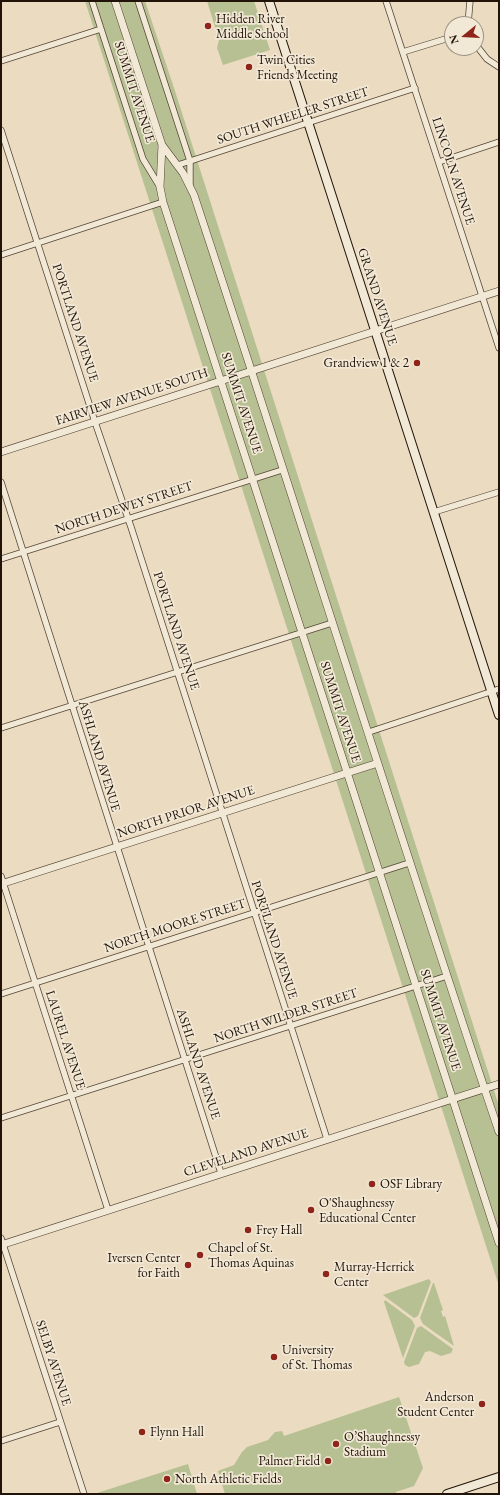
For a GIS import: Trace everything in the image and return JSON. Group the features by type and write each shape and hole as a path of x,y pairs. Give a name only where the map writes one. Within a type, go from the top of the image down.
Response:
{"main road":[{"name":"GRAND AVENUE","path":"269,1 434,512 495,691 499,715"},
{"path":"447,1494 499,1478"}],"street":[{"name":"SUMMIT AVENUE","path":"92,1 143,159 160,187"},
{"name":"SUMMIT AVENUE","path":"115,1 162,144 178,165 190,186 252,371 282,470 369,732 409,863 499,1132"},
{"name":"SUMMIT AVENUE","path":"138,1 190,161 190,186"},
{"name":"LINCOLN AVENUE","path":"386,1 499,348"},
{"path":"469,16 470,1"},
{"path":"1,61 101,29"},
{"path":"403,52 444,39"},
{"path":"484,55 499,67"},
{"name":"SOUTH WHEELER STREET","path":"178,165 415,88"},
{"name":"PORTLAND AVENUE","path":"1,130 327,1139"},
{"path":"439,162 499,142"},
{"name":"SUMMIT AVENUE","path":"162,144 160,187 163,202 499,1243"},
{"path":"1,255 163,202"},
{"name":"FAIRVIEW AVENUE SOUTH","path":"1,452 499,291"},
{"name":"NORTH DEWEY STREET","path":"1,559 282,470"},
{"name":"ASHLAND AVENUE","path":"1,482 221,1173"},
{"path":"434,512 499,492"},
{"path":"1,728 332,623"},
{"path":"369,732 495,691"},
{"name":"NORTH PRIOR AVENUE","path":"2,881 117,847 378,763"},
{"name":"NORTH MOORE STREET","path":"1,994 409,863"},
{"name":"LAUREL AVENUE","path":"2,881 108,1210"},
{"name":"NORTH WILDER STREET","path":"1,1118 417,987 447,976"},
{"name":"CLEVELAND AVENUE","path":"2,1242 108,1210 499,1084"},
{"name":"SELBY AVENUE","path":"2,1242 84,1494"},
{"path":"1,1441 60,1422"}],"green space":[{"path":"85,1 145,1 174,88 499,1106 499,1286"},
{"path":"207,1 254,1 270,50 223,65 217,48 219,40"},
{"path":"429,1279 431,1282 418,1316 414,1318 383,1295"},
{"path":"434,1283 443,1310 441,1311 443,1317 445,1316 454,1346 423,1324 420,1318"},
{"path":"385,1300 412,1320 415,1326 403,1358 384,1302"},
{"path":"421,1326 453,1349 451,1353 441,1356 430,1351 425,1352 419,1364 409,1367 405,1365 404,1362 417,1328"},
{"name":"O’Shaughnessy Stadium","path":"399,1397 423,1468 414,1486 396,1492 396,1494 225,1494 218,1471 234,1465 247,1447 268,1440 275,1432 282,1431 284,1436"},
{"name":"North Athletic Fields","path":"188,1464 197,1494 97,1493"}],"place":[{"name":"Hidden River Middle School","path":"208,26"},
{"name":"Twin Cities Friends Meeting","path":"249,67"},
{"name":"Grandview 1 & 2","path":"417,363"},
{"name":"OSF Library","path":"372,1184"},
{"name":"O'Shaughnessy Educational Center","path":"311,1210"},
{"name":"Frey Hall","path":"248,1230"},
{"name":"Chapel of St. Thomas Aquinas","path":"200,1255"},
{"name":"Iversen Center for Faith","path":"188,1265"},
{"name":"Murray-Herrick Center","path":"326,1274"},
{"name":"University of St. Thomas","path":"274,1357"},
{"name":"Anderson Student Center","path":"482,1404"},
{"name":"Flynn Hall","path":"142,1432"},
{"name":"O’Shaughnessy Stadium","path":"336,1444"},
{"name":"Palmer Field","path":"328,1461"},
{"name":"North Athletic Fields","path":"167,1479"}]}
